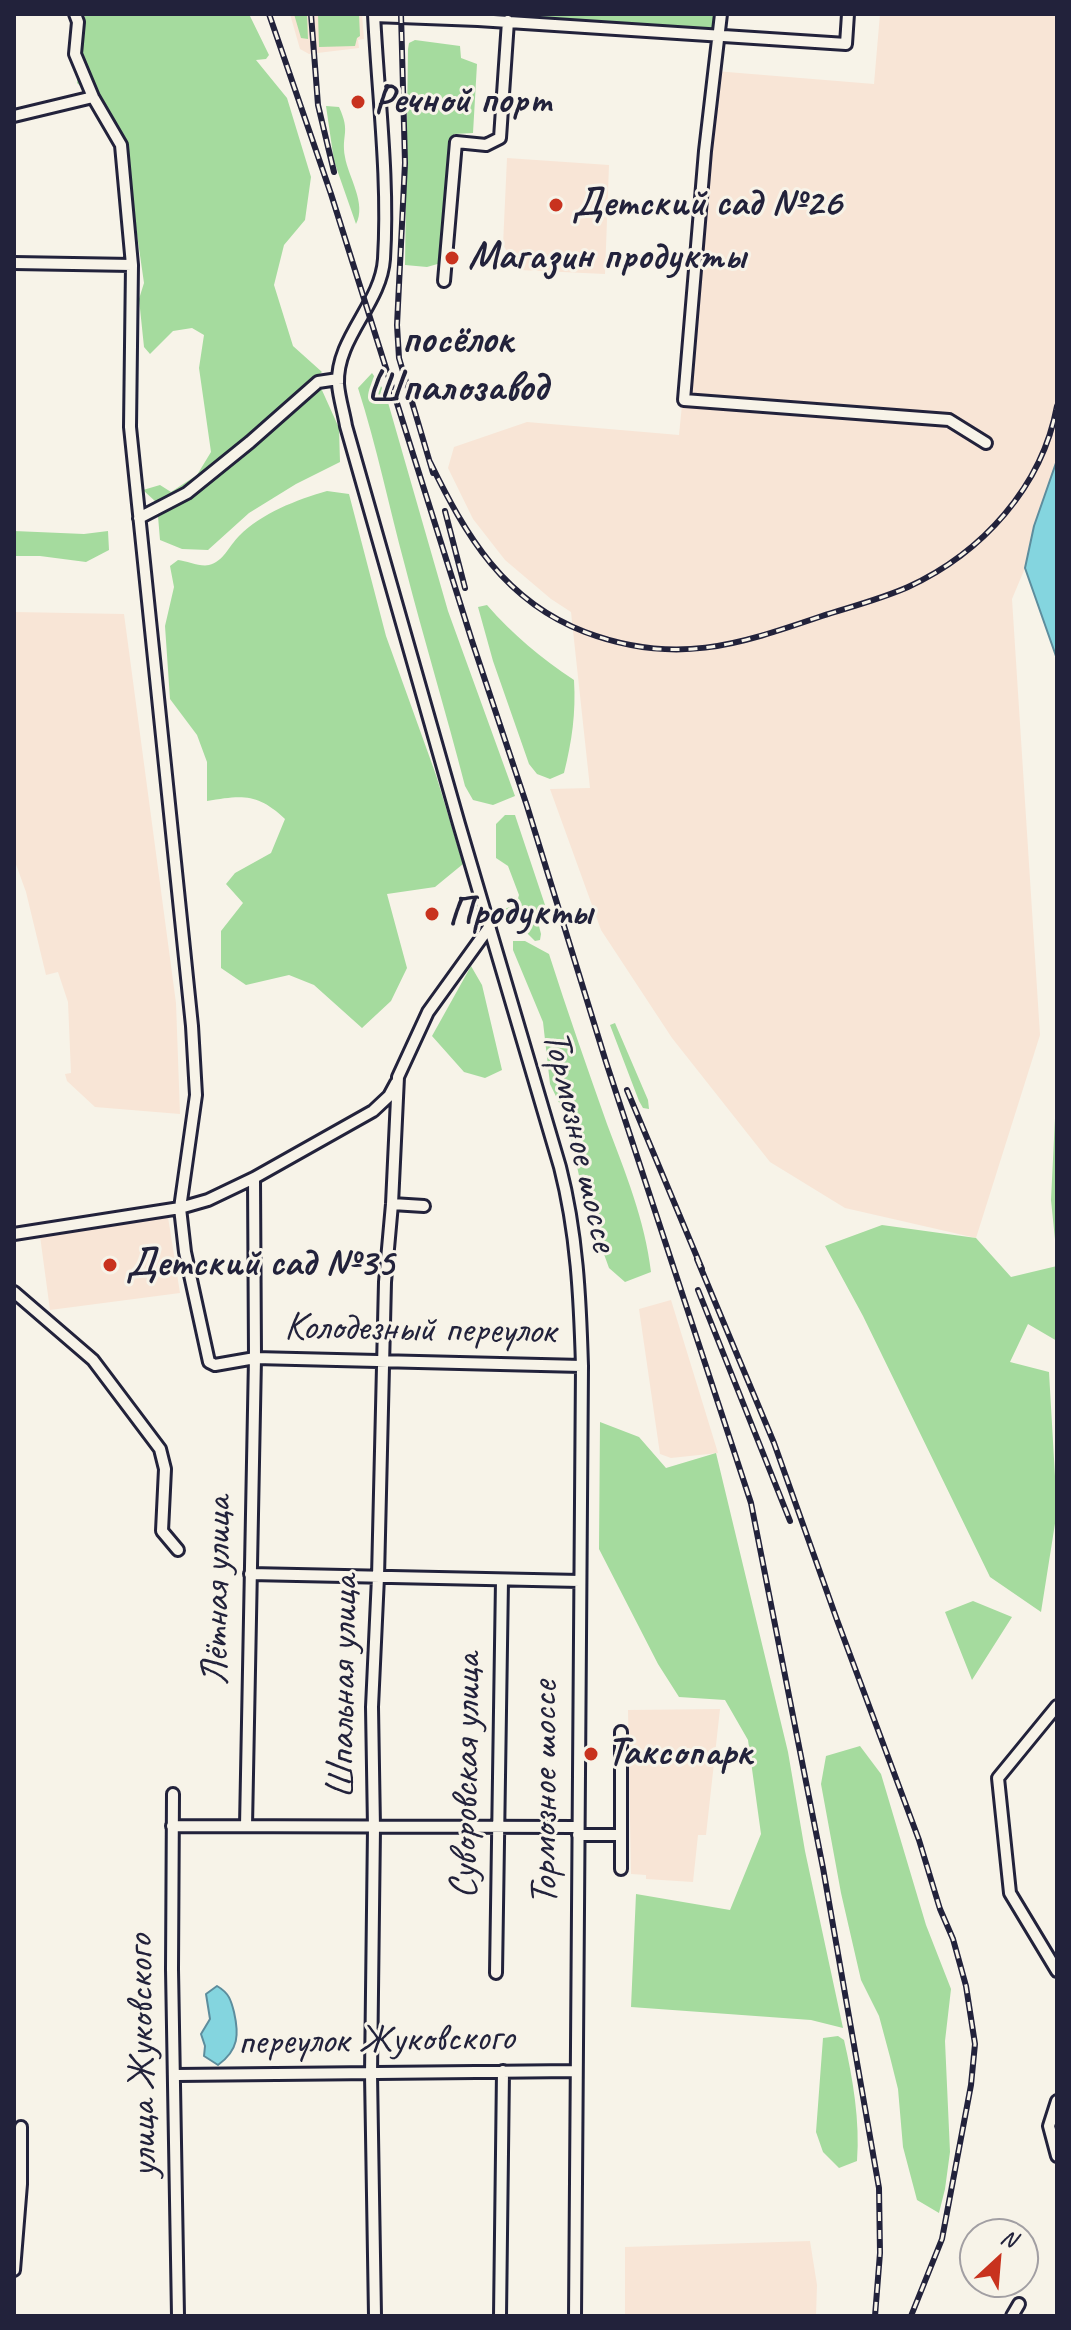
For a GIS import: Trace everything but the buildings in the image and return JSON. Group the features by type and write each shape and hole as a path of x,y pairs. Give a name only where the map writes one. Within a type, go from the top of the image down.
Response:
{"street":[{"path":"75,14 78,22 75,54 93,97 121,145 132,265 130,427 194,1053 196,1095 180,1208"},
{"path":"721,14 705,151 684,400 949,420 986,443"},
{"path":"374,15 478,17 846,44 848,14"},
{"name":"Тормозное шоссе","path":"374,15 385,195 384,259 380,278 342,359 338,379 351,442 568,1198 578,1267 582,1366 575,2316"},
{"path":"444,281 456,142 486,145 500,138 508,21"},
{"path":"14,116 93,97"},
{"path":"14,263 132,265"},
{"path":"139,518 187,493 318,382 338,379"},
{"name":"Шпальная улица","path":"375,2316 371,2074 372,1707 385,1282 398,1077 428,1012 490,926"},
{"path":"14,1234 180,1208 208,1200 254,1178 373,1111 389,1096 398,1077"},
{"name":"Лётная улица","path":"246,1826 255,1358 254,1178"},
{"path":"392,1204 424,1206"},
{"name":"Колодезный переулок","path":"180,1208 185,1252 209,1362 215,1365 255,1358 582,1366"},
{"path":"14,1292 93,1360 160,1449 165,1469 162,1534 178,1550"},
{"path":"250,1574 580,1581"},
{"name":"Суворовская улица","path":"496,1973 502,1580"},
{"path":"1057,1706 998,1778 1010,1893 1057,1971"},
{"path":"621,1732 621,1869"},
{"name":"улица Жуковского","path":"173,1794 172,1969 178,2316"},
{"path":"172,1826 499,1827 621,1835"},
{"path":"500,2316 503,2071"},
{"name":"переулок Жуковского","path":"176,2075 576,2071"},
{"path":"1057,2101 1049,2126 1057,2156"},
{"path":"14,2270 21,2184 21,2127"},
{"path":"1012,2316 1019,2304"}],"shaded area":[{"path":"290,14 362,14 364,39 358,40 359,48 309,54 300,49"},
{"path":"880,14 1057,14 1057,460 1034,526 1025,568 1012,599 1040,1035 976,1238 845,1208 770,1162 672,1038 601,930 550,789 590,788 571,612 505,560 473,519 448,468 454,447 527,422 679,435 715,71 874,84"},
{"name":"Детский сад №26","path":"507,158 609,165 605,274 519,270 503,245"},
{"path":"14,612 124,614 176,1003 180,1114 95,1107 67,1081 65,1074 71,1073 68,1002 58,972 46,975 26,892 14,859"},
{"name":"Детский сад №35","path":"168,1217 180,1293 50,1310 40,1236"},
{"path":"671,1300 718,1453 671,1458 660,1454 639,1309"},
{"path":"720,1709 706,1835 698,1835 693,1882 646,1879 646,1875 631,1874 628,1710"},
{"path":"810,2241 817,2285 816,2316 625,2316 625,2247"}],"green space":[{"path":"85,14 249,14 269,55 266,59 256,60 287,98 311,177 305,220 284,245 274,285 293,346 322,372 201,479 156,502 143,490 160,485 171,492 197,475 211,452 199,368 204,335 192,328 173,331 150,354 144,347 139,299 144,283 124,144 101,104 77,83"},
{"path":"294,14 307,14 308,39 301,38"},
{"path":"318,14 359,14 360,36 355,46 319,47"},
{"path":"484,15 716,16 716,29"},
{"path":"415,40 460,46 461,58 477,64 473,133 454,134 441,263 427,267 405,265 408,49 409,43"},
{"path":"326,106 339,107 344,123 345,157 359,208 356,224 334,161"},
{"path":"372,373 385,392 448,611 515,796 493,805 473,800 465,786 358,388"},
{"path":"321,388 339,428 340,462 249,513 208,550 182,549 160,540 158,516 191,499"},
{"path":"327,491 349,494 386,636 436,775 463,864 435,887 387,894 407,968 391,1001 362,1028 314,985 289,975 246,985 221,968 221,931 243,903 226,884 235,873 271,853 285,819 258,800 240,797 207,801 207,762 197,735 170,699 165,626 174,587 170,566 178,560 202,565 214,563 258,521 292,503"},
{"path":"14,531 84,534 108,531 109,550 86,562 14,556"},
{"path":"487,605 528,646 574,680 573,727 564,773 550,779 537,774 529,764 493,661 478,607"},
{"path":"505,815 515,815 545,905 542,916 537,918 540,940 535,941 526,932 524,918 501,914 504,909 516,905 519,895 508,866 496,858 496,824"},
{"path":"513,941 525,941 549,954 634,1196 651,1272 625,1282 609,1268 592,1210 584,1198 566,1117 550,1084 543,1022 513,950"},
{"path":"471,966 482,985 502,1070 485,1078 464,1072 432,1036"},
{"path":"615,1023 649,1109 643,1108 639,1101 610,1025"},
{"path":"1057,1077 1057,1259 1051,1200"},
{"path":"882,1225 976,1238 1011,1277 1057,1266 1057,1341 1028,1324 1010,1362 1049,1372 1057,1511 1041,1612 990,1577 863,1316 825,1246"},
{"path":"600,1422 639,1437 666,1468 716,1453 788,1752 805,1851 843,2028 811,2020 631,2007 636,1894 730,1910 761,1834 748,1740 725,1700 679,1697 658,1664 599,1549"},
{"path":"973,1601 1012,1617 972,1680 945,1612"},
{"path":"860,1746 881,1774 926,1925 951,1989 945,2041 950,2152 939,2213 917,2200 903,2147 898,2089 879,2016 861,1980 821,1784 826,1756"},
{"path":"838,2036 844,2040 850,2070 858,2146 857,2161 839,2168 823,2152 816,2132 823,2038"}],"water":[{"path":"1057,460 1057,659 1025,568 1034,526"},
{"path":"217,1986 230,2000 237,2034 234,2047 218,2065 204,2056 201,2034 210,2019 206,1994"}],"railway":[{"path":"269,14 331,194 606,1062 751,1503 823,1868 879,2188 880,2253 875,2316"},
{"path":"311,14 318,105 334,172"},
{"path":"401,14 405,163 397,325 399,358 433,473"},
{"path":"430,462 474,540 510,584 532,603 585,632 618,642 648,648 705,648 762,636 887,595 935,573 960,556 984,536 1023,490 1038,464 1057,406"},
{"path":"445,511 465,588"},
{"path":"627,1090 702,1269"},
{"path":"697,1259 774,1443 919,1840 966,1986 975,2044 971,2085 942,2239 911,2316"},
{"path":"698,1290 790,1521"}],"place":[{"name":"Речной порт","path":"358,102"},
{"name":"Детский сад №26","path":"556,205"},
{"name":"Магазин продукты","path":"452,258"},
{"name":"Продукты","path":"432,914"},
{"name":"Детский сад №35","path":"110,1265"},
{"name":"Таксопарк","path":"591,1754"}],"district":[{"name":"посёлок Шпалозавод","path":"457,365"}]}
